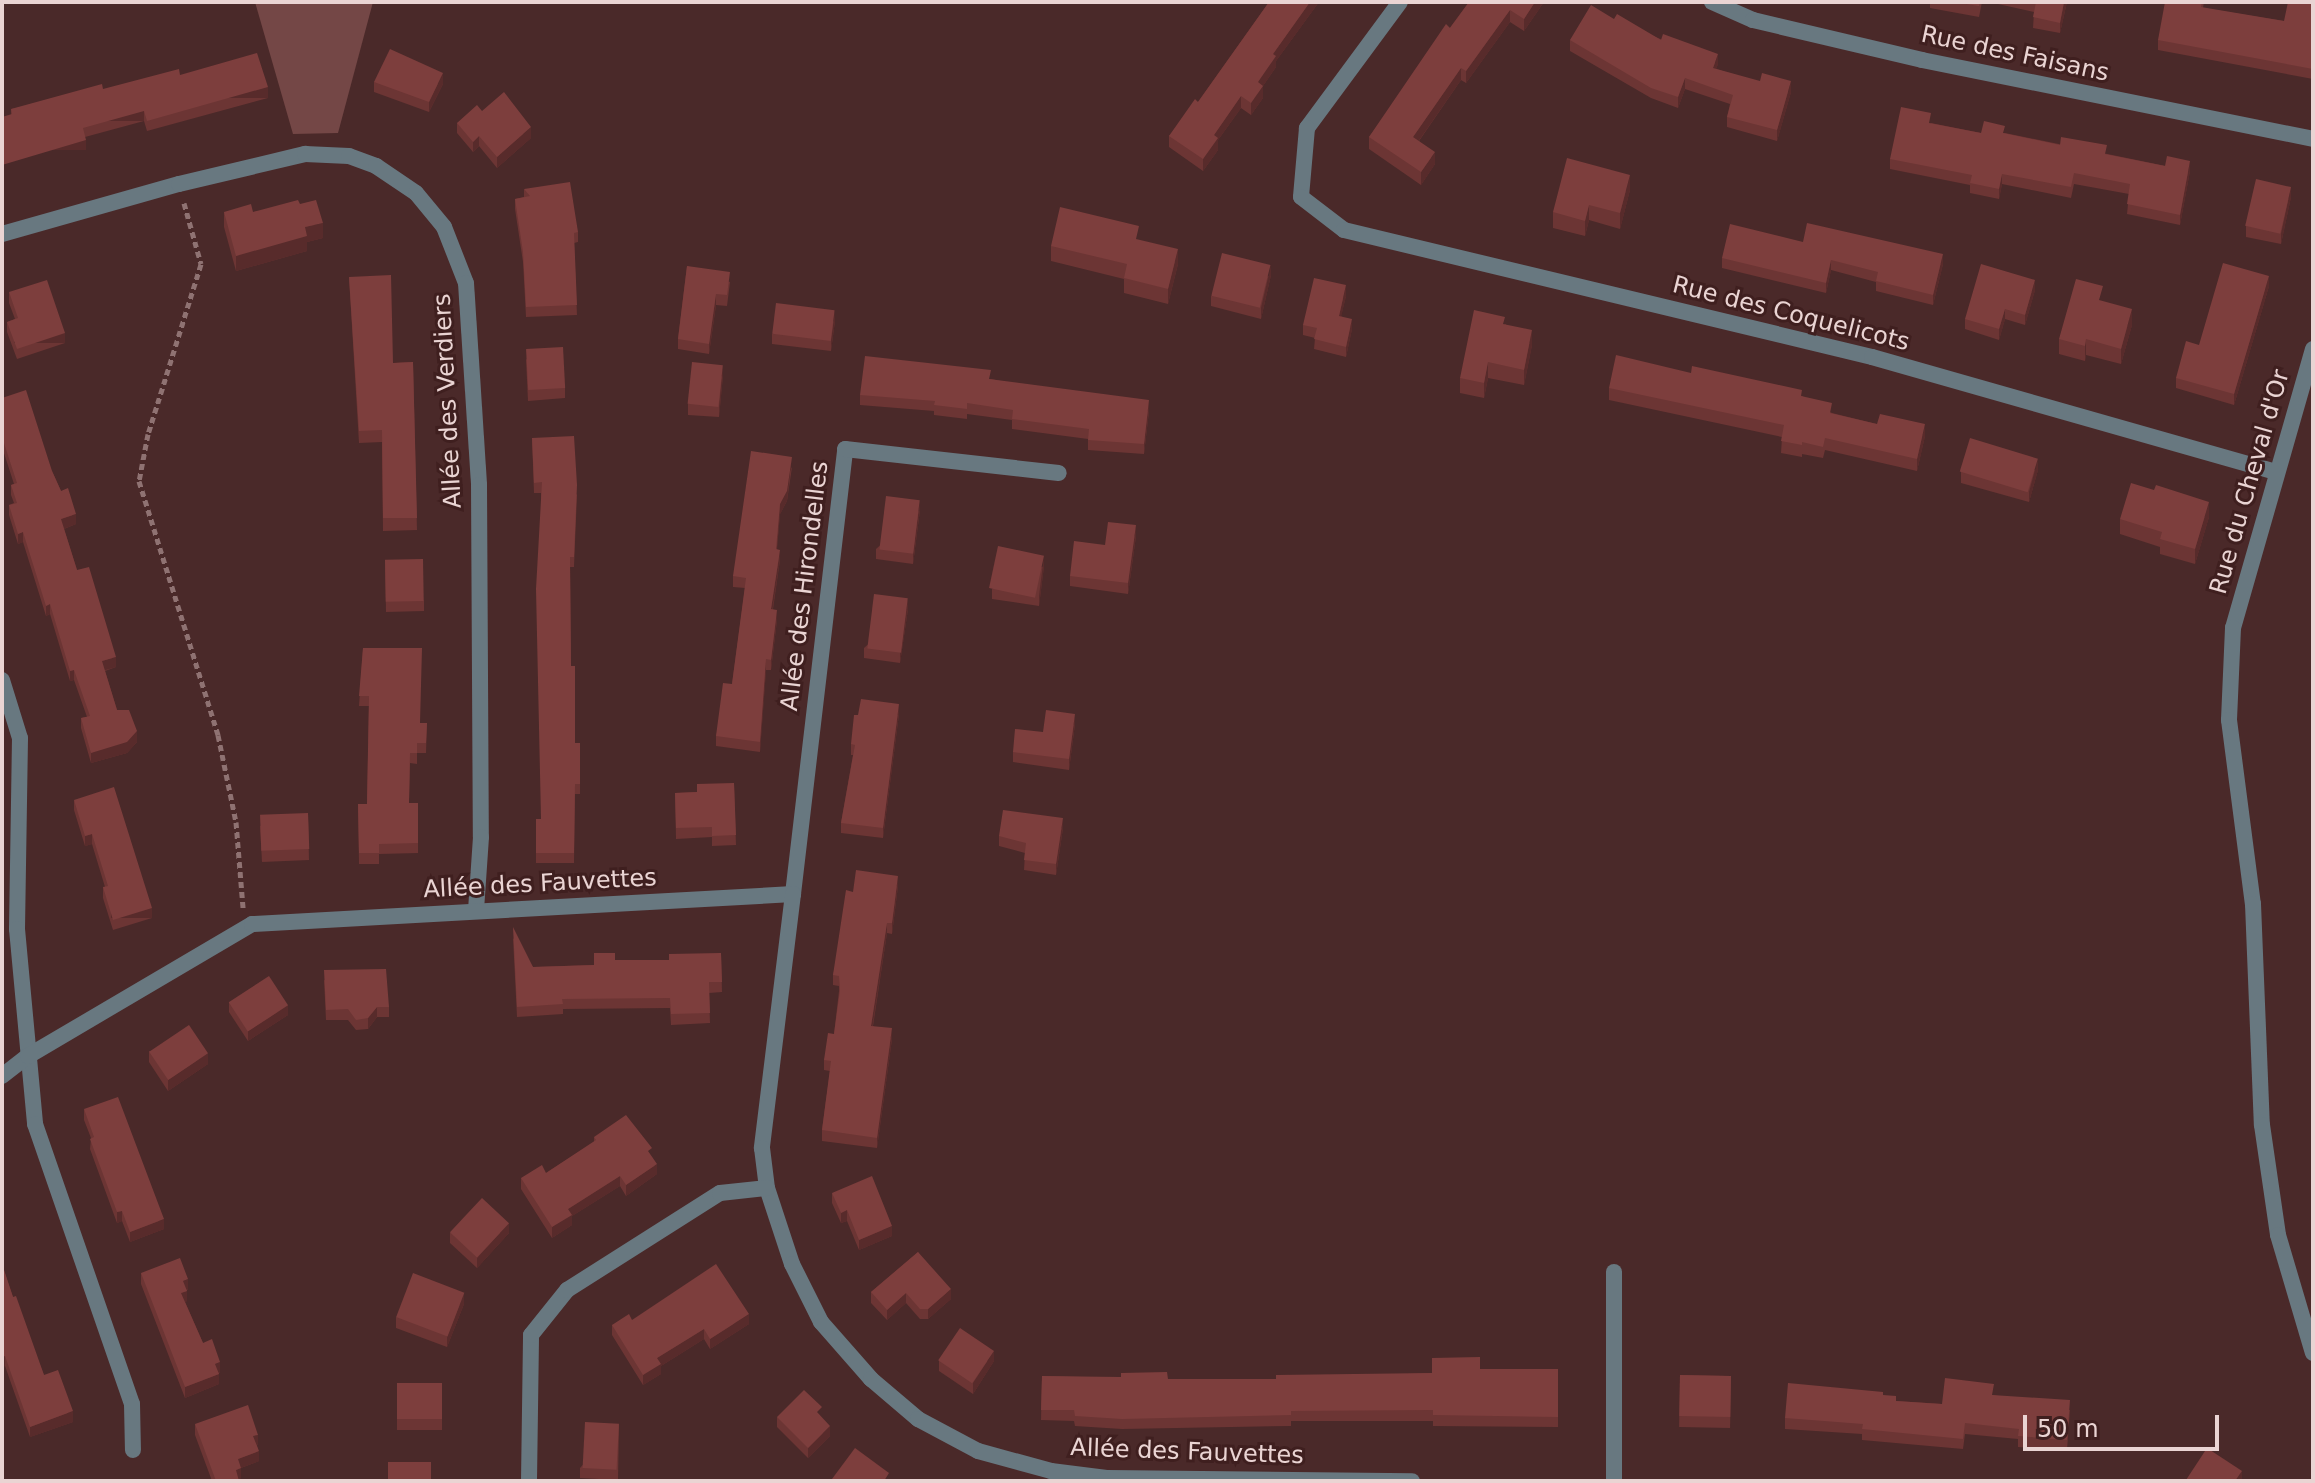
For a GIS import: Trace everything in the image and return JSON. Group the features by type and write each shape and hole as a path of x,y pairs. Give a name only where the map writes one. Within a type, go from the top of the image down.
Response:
{"street":[{"name":"Rue des Coquelicots","path":"1400,2 1307,128 1301,197 1344,230 1872,357 2276,472"},
{"name":"Rue des Faisans","path":"1712,2 1753,20 1922,60 2313,139"},
{"name":"Allée des Verdiers","path":"2,234 179,184 305,154 349,156 376,166 416,193 444,227 466,283 479,485 481,837 476,911"},
{"name":"Rue du Cheval d'Or","path":"2313,349 2233,628 2229,720 2253,904 2262,1125 2278,1235 2313,1353"},
{"name":"Allée des Hirondelles","path":"793,894 845,449 1059,473"},
{"path":"2,680 20,738 17,929 35,1124 132,1404 133,1450"},
{"name":"Allée des Fauvettes","path":"2,1076 28,1056 252,924 793,894 762,1148 767,1188 792,1264 821,1322 871,1379 918,1419 978,1451 1051,1471 1107,1478 1412,1481"},
{"path":"529,1481 531,1335 567,1290 720,1193 767,1188"},
{"path":"1614,1272 1614,1481"}],"path":[{"path":"179,184 201,264 148,434 139,481 218,735 236,822 243,929"}],"shaded area":[{"path":"255,2 373,2 338,133 293,134"}],"building":[{"path":"1269,2 1310,2 1273,54 1276,56 1258,82 1263,86 1251,103 1241,96 1214,135 1218,138 1203,159 1169,136 1195,99 1198,102"},
{"path":"1469,2 1535,2 1524,19 1510,10 1466,71 1461,68 1413,137 1435,152 1421,172 1369,137 1446,24 1450,28"},
{"path":"1954,2 1980,2 1979,6"},
{"path":"2036,2 2064,2 2060,23 2033,17"},
{"path":"2165,2 2202,2 2201,7 2284,21 2288,2 2313,2 2313,69 2158,40"},
{"path":"1591,5 1614,19 1617,14 1661,40 1663,34 1718,54 1713,68 1760,81 1762,73 1791,81 1777,130 1727,117 1733,95 1685,78 1678,97 1651,88 1570,40"},
{"path":"390,49 443,73 429,102 374,82"},
{"path":"257,53 268,87 147,121 144,111 83,128 86,140 2,165 2,117 12,114 11,109 102,84 103,89 179,69 180,75"},
{"path":"504,92 531,127 497,157 479,136 473,142 457,123 477,105 482,111"},
{"path":"1901,107 1931,113 1929,123 1981,133 1984,121 2005,126 2003,133 2060,145 2061,137 2107,145 2105,154 2165,166 2167,156 2190,161 2180,215 2127,204 2130,184 2074,173 2071,187 2002,174 1999,189 1970,183 1972,175 1890,159"},
{"path":"1567,158 1630,175 1620,213 1589,205 1585,221 1553,212"},
{"path":"2256,179 2291,187 2280,234 2245,226"},
{"path":"570,182 578,232 574,233 577,305 526,307 523,252 515,199 530,196 524,189"},
{"path":"298,200 300,204 316,200 323,223 305,227 307,236 236,256 224,212 251,204 253,212"},
{"path":"1060,207 1139,226 1136,239 1178,249 1168,289 1124,278 1127,264 1051,246"},
{"path":"1807,223 1943,254 1933,295 1876,281 1878,272 1831,260 1826,283 1722,258 1730,224 1803,242"},
{"path":"1222,253 1271,265 1260,308 1211,296"},
{"path":"2223,263 2269,276 2234,394 2176,378 2186,341 2199,345"},
{"path":"1981,264 2035,280 2025,315 2005,309 1999,329 1965,319"},
{"path":"687,266 730,272 727,295 716,294 709,344 678,339"},
{"path":"391,275 393,363 413,362 417,518 383,518 382,430 359,431 349,277"},
{"path":"1314,278 1346,285 1339,316 1352,319 1346,347 1314,339 1317,328 1303,325"},
{"path":"2076,279 2103,286 2099,300 2132,309 2121,349 2086,339 2085,346 2059,339"},
{"path":"47,280 65,333 17,349 7,322 18,318 9,292"},
{"path":"776,303 835,310 831,341 772,334"},
{"path":"1474,310 1505,317 1503,324 1532,330 1524,370 1488,362 1484,383 1460,378"},
{"path":"563,347 565,388 528,390 526,349"},
{"path":"1616,355 1691,373 1692,366 1802,390 1801,396 1832,403 1830,413 1877,424 1880,414 1925,424 1917,459 1825,438 1823,447 1781,441 1784,425 1609,388"},
{"path":"865,356 991,370 989,379 1149,400 1144,444 1088,440 1089,429 1012,419 1013,410 967,403 967,409 934,405 935,401 860,395"},
{"path":"692,362 723,365 718,407 688,404"},
{"path":"26,390 52,471 61,491 68,488 76,514 61,519 77,570 89,567 116,657 102,661 117,710 129,710 137,731 127,742 91,753 81,718 90,716 74,670 70,671 50,604 46,606 23,532 18,534 9,505 17,503 11,485 17,483 2,437 2,398"},
{"path":"574,436 577,485 574,557 570,557 571,666 575,666 575,743 580,743 580,784 575,784 574,853 536,853 536,819 541,819 536,589 542,482 534,483 532,438"},
{"path":"1970,438 2038,459 2028,492 1960,471"},
{"path":"751,451 792,457 787,491 780,504 776,549 780,550 771,609 777,610 771,660 766,659 760,742 716,736 723,683 732,684 746,578 733,576"},
{"path":"2131,483 2154,490 2156,485 2209,502 2195,549 2160,539 2162,532 2120,519"},
{"path":"886,496 920,500 913,554 879,550"},
{"path":"1108,522 1136,525 1128,583 1070,576 1074,541 1105,545"},
{"path":"998,546 1044,556 1035,598 989,588"},
{"path":"423,559 424,601 386,602 385,560"},
{"path":"874,594 908,598 901,653 867,649"},
{"path":"363,648 422,648 420,723 427,723 426,743 417,743 417,753 410,753 409,803 418,803 418,843 379,844 379,853 359,853 358,804 367,804 369,696 359,696"},
{"path":"861,699 899,704 883,828 841,823 855,745 851,744 854,715 858,715"},
{"path":"1046,710 1075,714 1069,759 1013,752 1015,729 1043,732"},
{"path":"734,783 736,835 712,836 712,827 676,828 675,793 697,792 697,784"},
{"path":"114,787 152,908 113,920 103,887 108,886 92,834 85,836 74,800"},
{"path":"1003,810 1063,818 1056,864 1024,860 1026,843 999,836"},
{"path":"308,813 309,849 261,851 260,815"},
{"path":"856,870 898,876 892,923 887,923 871,1026 892,1028 877,1138 822,1130 831,1061 824,1060 828,1033 834,1034 840,990 839,976 833,975 846,890 853,892"},
{"path":"513,927 533,967 594,965 594,953 615,953 615,960 669,960 669,954 721,953 722,982 709,982 710,1013 671,1014 670,998 562,999 563,1004 517,1007"},
{"path":"386,969 389,1007 377,1007 368,1018 356,1020 348,1009 326,1010 324,970"},
{"path":"269,976 288,1005 248,1031 229,1002"},
{"path":"189,1025 208,1053 168,1080 149,1052"},
{"path":"118,1097 164,1219 130,1232 122,1211 117,1212 90,1139 94,1137 84,1109"},
{"path":"626,1115 652,1148 648,1151 657,1164 626,1185 620,1176 568,1209 572,1215 552,1227 521,1178 542,1165 546,1173 596,1140 594,1137"},
{"path":"872,1176 892,1226 859,1240 847,1210 841,1213 832,1193"},
{"path":"482,1198 509,1223 477,1258 450,1232"},
{"path":"918,1252 951,1289 928,1309 920,1309 906,1293 887,1310 871,1292"},
{"path":"180,1258 188,1279 183,1281 187,1291 181,1293 203,1343 212,1339 220,1362 215,1364 219,1374 185,1387 141,1273"},
{"path":"2,1264 44,1375 58,1370 73,1411 30,1427 5,1356 2,1357"},
{"path":"716,1264 749,1314 710,1339 704,1329 657,1358 661,1364 643,1375 612,1325 629,1314 632,1320"},
{"path":"413,1273 464,1293 448,1337 396,1317"},
{"path":"960,1328 994,1351 972,1383 938,1360"},
{"path":"1480,1357 1480,1369 1558,1369 1558,1417 1433,1415 1433,1410 1291,1411 1291,1415 1122,1419 1075,1416 1074,1410 1041,1410 1042,1376 1121,1377 1121,1373 1167,1372 1168,1379 1276,1379 1276,1375 1432,1373 1432,1358"},
{"path":"1680,1375 1731,1376 1730,1417 1679,1416"},
{"path":"1945,1378 1994,1384 1992,1395 2070,1400 2067,1440 2018,1436 2019,1429 1965,1423 1963,1439 1862,1429 1863,1424 1785,1418 1788,1383 1883,1392 1883,1395 1896,1396 1896,1401 1942,1404"},
{"path":"397,1383 442,1383 442,1419 397,1419"},
{"path":"804,1390 822,1407 817,1412 830,1426 808,1448 777,1417"},
{"path":"248,1405 258,1435 253,1436 259,1451 238,1459 241,1468 236,1470 239,1481 216,1481 195,1424"},
{"path":"585,1422 619,1424 617,1470 583,1468"},
{"path":"855,1448 889,1473 884,1481 832,1479"},
{"path":"2207,1448 2242,1471 2235,1481 2186,1480"},
{"path":"388,1462 431,1462 431,1481 388,1481"}]}
